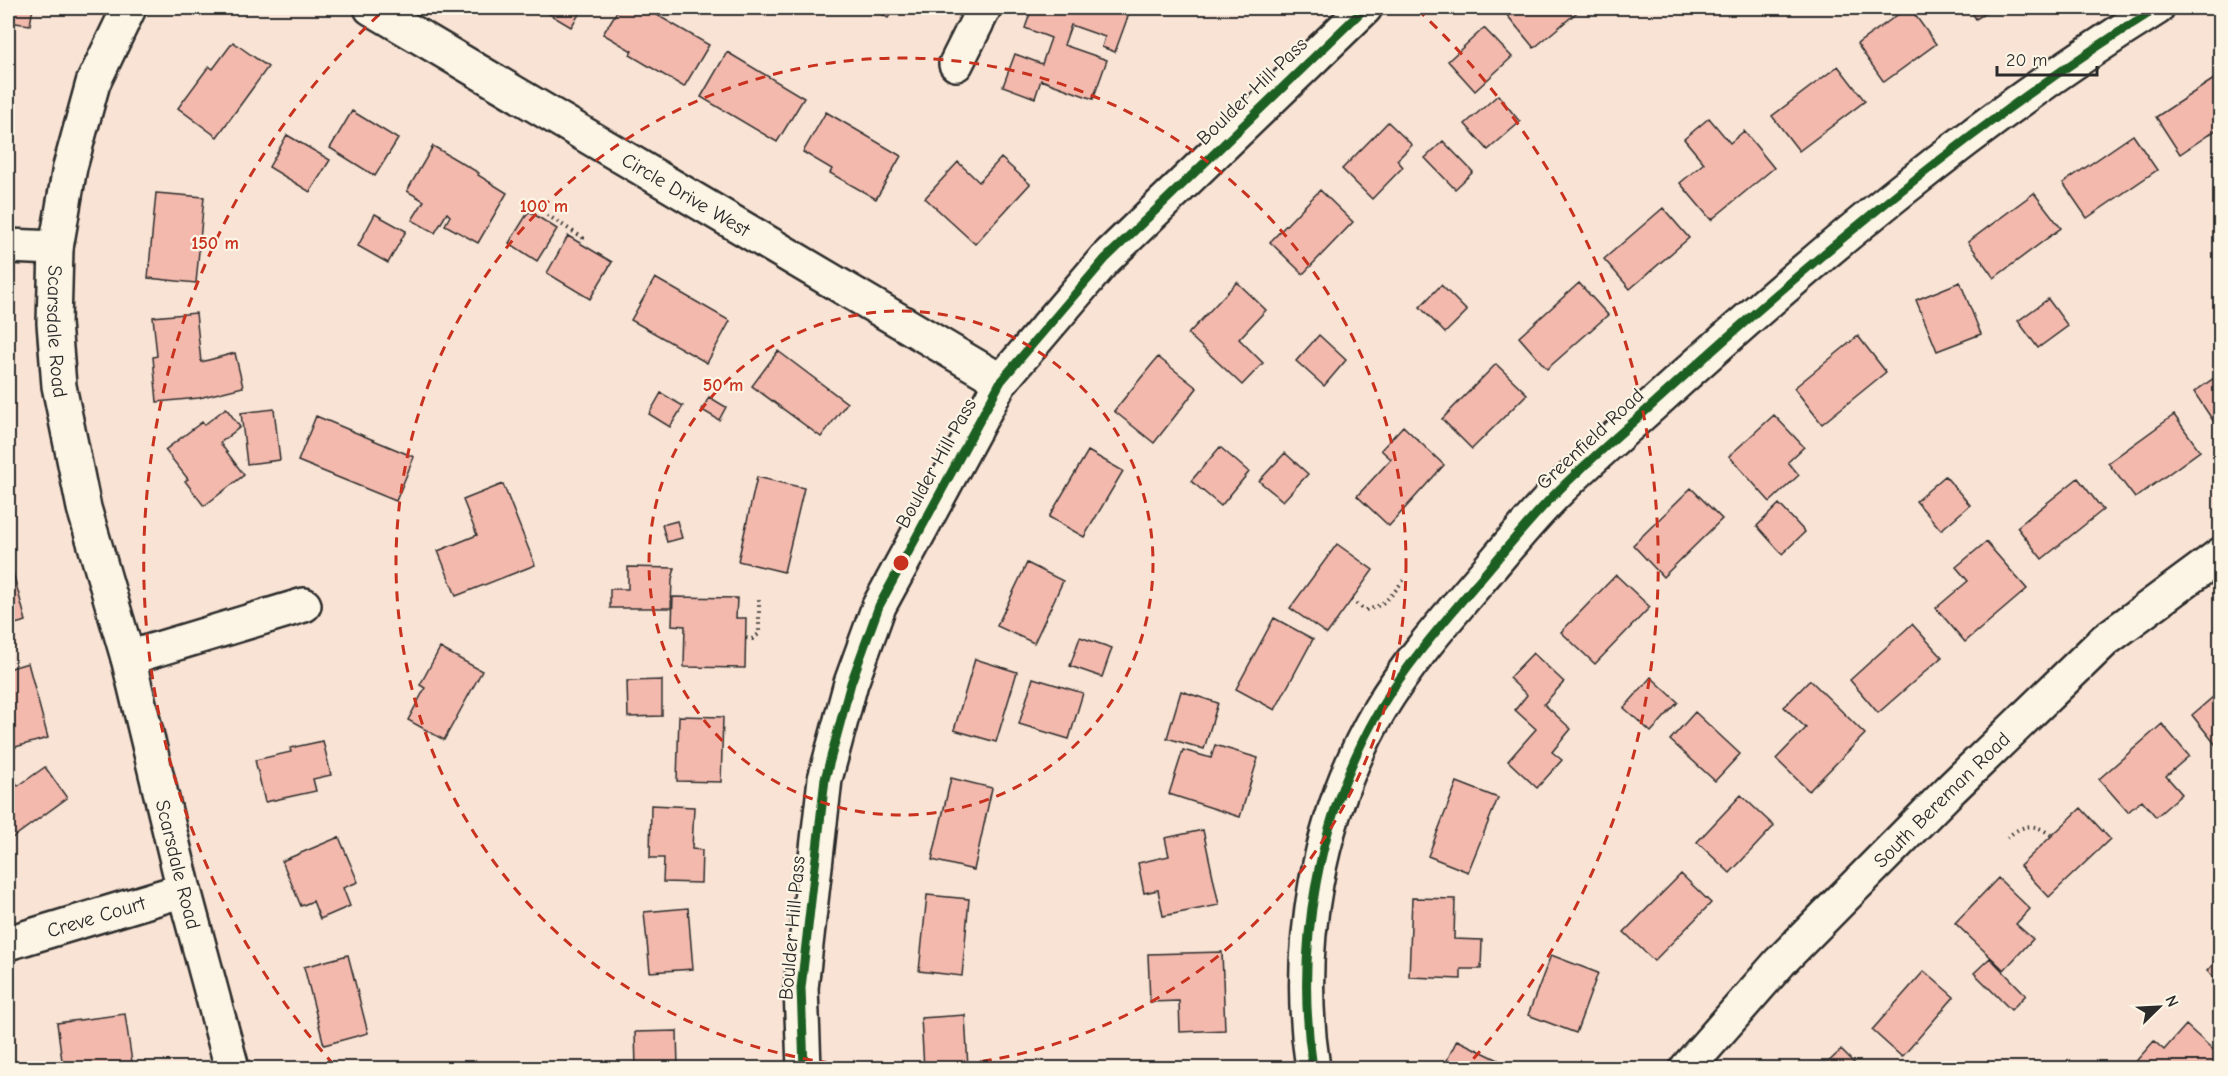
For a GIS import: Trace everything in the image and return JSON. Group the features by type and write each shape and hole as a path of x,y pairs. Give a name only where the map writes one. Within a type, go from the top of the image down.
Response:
{"street":[{"name":"Scarsdale Road","path":"129,8 93,83 70,167 56,248 54,323 59,386 84,508 128,658 184,890 232,1068"},
{"name":"Circle Drive West","path":"371,8 1001,381"},
{"path":"956,64 984,8"},
{"name":"Boulder Hill Pass","path":"804,1068 801,988 825,779 851,683 879,606 1001,381 1105,259 1365,8"},
{"name":"Greenfield Road","path":"1314,1068 1307,1012 1308,951 1310,918 1323,849 1355,761 1380,711 1416,657 1455,608 1554,495 1725,339 1929,168 2026,95 2107,39 2157,8"},
{"path":"8,246 56,248"},
{"name":"South Bereman Road","path":"1687,1068 1780,962 1985,756 2105,640 2220,555"},
{"path":"128,658 304,605"},
{"name":"Creve Court","path":"8,943 184,890"}],"path":[{"path":"547,215 583,238 580,243"},
{"path":"1351,600 1365,610 1376,608 1386,602 1406,577"},
{"path":"746,638 752,639 759,634 759,597"},
{"path":"2007,838 2017,829 2034,826 2042,828 2052,836"}],"building":[{"path":"8,8 33,8 30,25 8,22"},
{"path":"539,8 583,8 571,27"},
{"path":"619,8 645,8 709,45 684,87 630,55 632,51 603,34"},
{"path":"871,8 895,8 888,18"},
{"path":"1032,8 1131,8 1115,52 1102,47 1105,37 1071,25 1064,45 1107,60 1093,99 1041,80 1035,98 1003,86 1015,54 1042,64 1051,38 1025,28"},
{"path":"1516,8 1582,8 1534,48 1507,15"},
{"path":"1910,8 1936,44 1884,82 1857,44"},
{"path":"1969,8 1994,8 1976,19"},
{"path":"1484,28 1512,57 1475,91 1448,61"},
{"path":"233,42 268,67 217,137 178,108 209,66 213,69"},
{"path":"727,52 804,98 777,142 701,97"},
{"path":"1838,66 1865,101 1799,151 1772,116"},
{"path":"2220,75 2220,127 2180,154 2156,117"},
{"path":"1498,95 1520,122 1488,150 1465,124"},
{"path":"352,111 398,139 375,176 330,148"},
{"path":"826,112 901,156 876,199 830,173 832,169 803,152"},
{"path":"1709,118 1730,143 1744,131 1774,168 1711,220 1680,183 1704,163 1684,139"},
{"path":"1388,122 1412,145 1397,160 1403,167 1372,199 1342,169"},
{"path":"287,135 330,160 310,192 269,167"},
{"path":"2133,135 2157,170 2087,218 2063,183"},
{"path":"1443,141 1473,172 1455,189 1425,158"},
{"path":"433,146 479,173 478,175 507,193 478,243 445,225 450,216 447,213 435,233 412,220 424,201 407,191"},
{"path":"1001,158 1030,184 975,244 925,198 958,162 979,182"},
{"path":"1320,190 1353,222 1303,274 1270,242"},
{"path":"156,193 204,197 196,283 148,278"},
{"path":"2034,193 2061,228 1994,278 1968,242"},
{"path":"1663,208 1689,238 1630,289 1604,259"},
{"path":"529,211 557,229 537,261 509,243"},
{"path":"375,214 406,231 388,263 358,246"},
{"path":"568,236 612,262 590,299 547,273"},
{"path":"655,278 730,321 707,363 631,320"},
{"path":"1237,282 1266,310 1239,339 1263,363 1242,385 1188,334"},
{"path":"1960,282 1981,334 1937,351 1916,300"},
{"path":"1579,283 1608,315 1547,369 1519,337"},
{"path":"1441,285 1467,311 1445,333 1420,307"},
{"path":"2048,299 2068,326 2038,348 2018,321"},
{"path":"196,313 201,362 235,353 243,387 199,398 157,402 153,357 157,356 153,317"},
{"path":"1319,335 1346,360 1324,386 1296,361"},
{"path":"1858,336 1886,372 1822,424 1794,388"},
{"path":"778,351 847,403 821,437 752,386"},
{"path":"1158,357 1197,388 1154,443 1114,411"},
{"path":"1496,364 1527,394 1472,449 1442,419"},
{"path":"2220,374 2220,427 2218,428 2194,392"},
{"path":"661,393 683,406 670,427 649,414"},
{"path":"709,397 726,407 719,420 702,410"},
{"path":"226,408 240,427 220,443 244,475 204,506 185,481 188,479 165,450 202,422 204,425"},
{"path":"274,409 280,460 247,464 241,413"},
{"path":"1774,415 1804,447 1788,462 1799,475 1770,502 1729,456"},
{"path":"2174,415 2200,451 2135,498 2108,463"},
{"path":"316,416 414,457 396,501 298,461"},
{"path":"1403,426 1444,465 1389,526 1357,496 1391,459 1381,450"},
{"path":"1220,447 1249,472 1221,506 1191,481"},
{"path":"1088,451 1123,471 1084,537 1049,517"},
{"path":"1285,453 1308,474 1283,501 1259,481"},
{"path":"1945,476 1970,505 1941,530 1916,501"},
{"path":"757,477 804,488 784,572 738,561"},
{"path":"2078,478 2103,510 2042,559 2017,527"},
{"path":"503,484 535,565 456,596 438,551 477,535 463,500"},
{"path":"1691,488 1722,519 1663,577 1633,545"},
{"path":"1779,504 1805,532 1782,554 1757,526"},
{"path":"677,521 682,538 667,542 662,525"},
{"path":"1986,542 2027,589 1965,642 1936,608 1968,581 1956,567"},
{"path":"1337,544 1373,570 1327,634 1290,608"},
{"path":"8,554 26,621 8,626"},
{"path":"1027,563 1063,581 1034,643 997,626"},
{"path":"628,567 675,568 672,579 671,608 610,608 610,589 628,589"},
{"path":"1616,575 1650,607 1595,664 1561,632"},
{"path":"673,597 737,598 736,618 746,618 745,668 684,667 685,626 672,625"},
{"path":"1274,618 1313,639 1275,710 1236,689"},
{"path":"1912,624 1942,657 1878,713 1850,680"},
{"path":"1080,637 1112,648 1102,677 1070,666"},
{"path":"440,648 482,671 444,740 408,720 425,688 420,685"},
{"path":"1533,653 1564,682 1544,704 1571,729 1552,752 1562,760 1537,788 1508,761 1536,729 1515,710 1527,695 1509,678"},
{"path":"975,659 1017,672 996,742 954,730"},
{"path":"28,663 48,738 8,749 8,669"},
{"path":"1651,677 1678,702 1651,732 1624,708"},
{"path":"1033,678 1083,693 1069,739 1019,724"},
{"path":"662,680 662,716 628,717 627,681"},
{"path":"1810,680 1865,734 1809,791 1776,759 1806,728 1784,707"},
{"path":"1181,691 1218,703 1204,749 1167,738"},
{"path":"2220,691 2220,750 2192,715"},
{"path":"1695,712 1740,754 1715,781 1670,740"},
{"path":"679,716 723,717 721,782 677,781"},
{"path":"2162,724 2189,756 2166,776 2182,794 2156,817 2142,800 2128,812 2099,779"},
{"path":"323,741 331,775 313,779 316,791 265,802 255,760 291,752 290,748"},
{"path":"1215,745 1258,758 1240,817 1169,794 1183,750 1211,758"},
{"path":"45,767 67,798 8,841 8,782 13,778 18,786"},
{"path":"951,778 992,788 974,870 932,860"},
{"path":"1457,782 1498,798 1468,872 1428,856"},
{"path":"1741,795 1774,826 1730,873 1697,842"},
{"path":"651,805 694,807 692,849 702,850 701,883 663,882 664,858 650,858"},
{"path":"2081,808 2110,839 2049,897 2020,866"},
{"path":"1203,830 1219,905 1163,916 1158,890 1144,893 1138,863 1169,856 1165,838"},
{"path":"339,837 358,882 343,888 350,906 320,919 313,901 301,906 282,861"},
{"path":"1681,874 1711,903 1654,961 1624,932"},
{"path":"1998,878 2030,909 2016,924 2033,939 2004,970 1955,923"},
{"path":"927,895 969,899 962,976 919,971"},
{"path":"1412,898 1455,899 1454,939 1482,940 1481,969 1461,969 1461,979 1409,977"},
{"path":"688,908 693,969 650,972 644,912"},
{"path":"1222,952 1225,1030 1180,1032 1179,1001 1150,1002 1148,954"},
{"path":"348,955 368,1033 324,1045 304,967"},
{"path":"1551,955 1598,973 1576,1033 1528,1015"},
{"path":"2220,957 2220,983 2207,971"},
{"path":"1990,958 2026,995 2011,1010 1974,973"},
{"path":"1924,971 1954,997 1902,1057 1872,1030"},
{"path":"125,1014 132,1062 84,1068 63,1068 57,1023"},
{"path":"965,1015 968,1068 924,1068 921,1018"},
{"path":"2186,1025 2220,1056 2220,1068 2130,1068 2154,1041 2164,1050"},
{"path":"677,1031 678,1068 636,1068 635,1032"},
{"path":"1457,1040 1515,1068 1443,1068"},
{"path":"1841,1050 1859,1068 1822,1068"}],"cycle path":[{"path":"804,1068 801,988 825,779 851,683 879,606 1001,381 1105,259 1365,8"},
{"path":"1313,1068 1308,1022 1307,976 1316,883 1327,837 1341,793 1359,750 1390,692 1425,645 1556,493 1720,343 1840,241 1963,142 2091,51 2157,8"}]}
